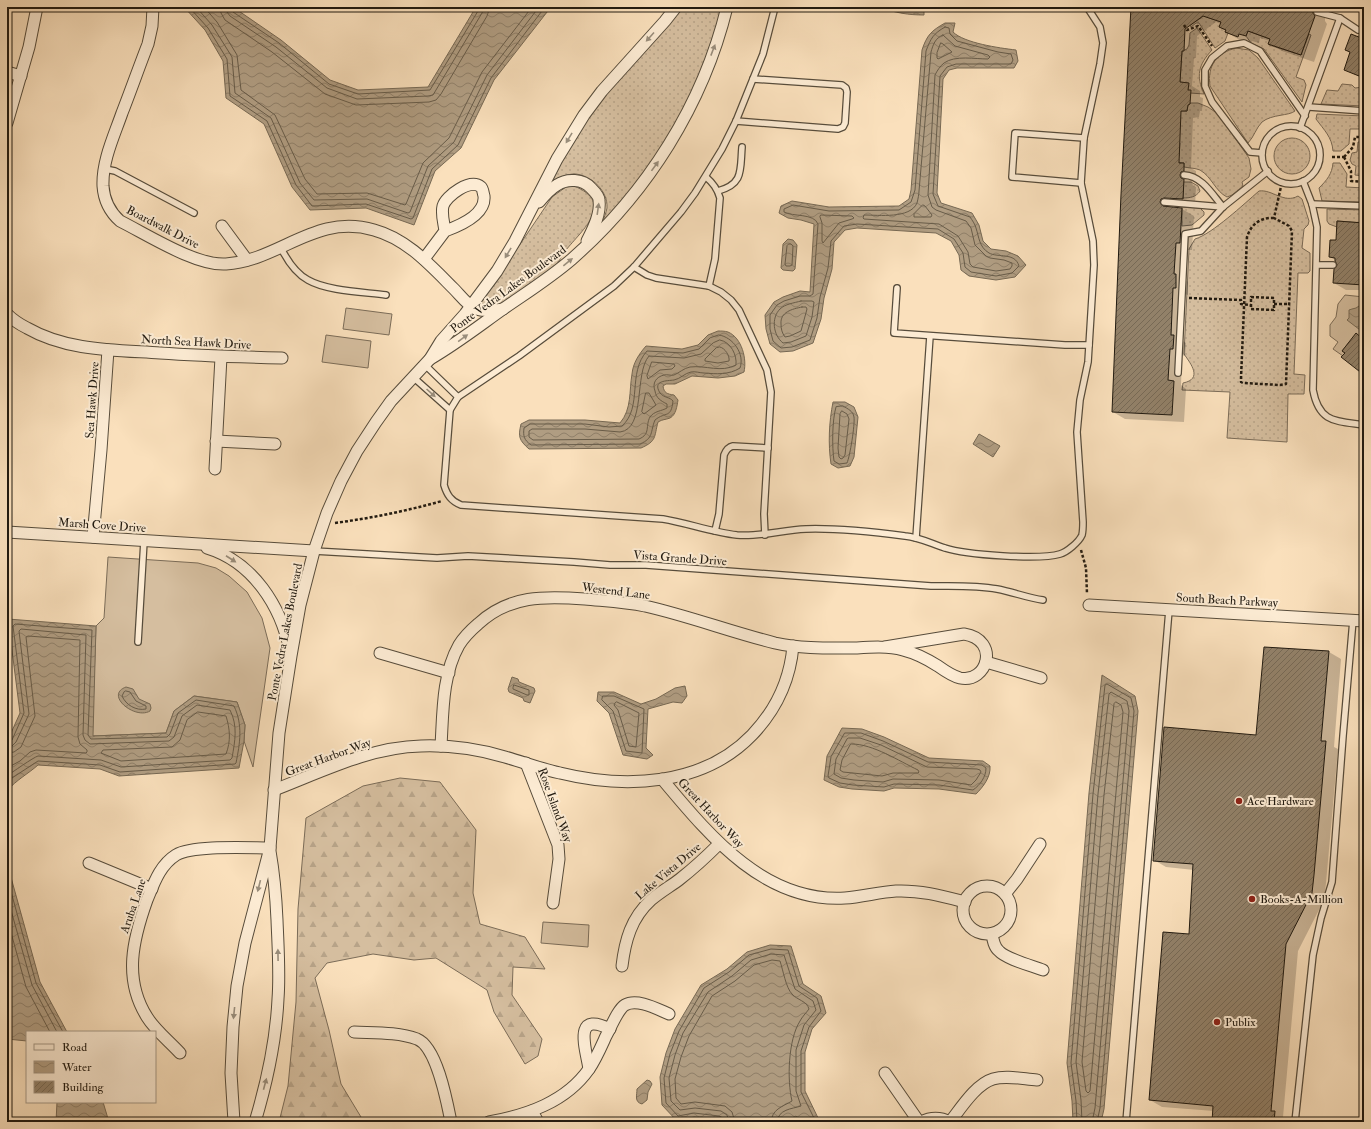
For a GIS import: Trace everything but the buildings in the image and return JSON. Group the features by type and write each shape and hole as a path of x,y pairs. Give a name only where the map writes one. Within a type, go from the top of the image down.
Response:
{"street":[{"path":"7,123 21,76 36,7"},
{"name":"Boardwalk Drive","path":"153,7 152,26 148,44 109,149 105,168 103,186 106,204 120,221 189,257 207,262 226,264 247,260 271,252 299,238 320,230 342,226 358,226 389,235 410,248 424,259 471,306"},
{"name":"Ponte Vedra Lakes Boulevard","path":"234,1122 232,1058 237,986 245,943 270,848 279,733 300,605 314,551 323,525 341,481 357,451 380,416 413,376 427,362 441,341 471,306 497,271 515,241 557,159 584,115 602,91 676,7"},
{"name":"Ponte Vedra Lakes Boulevard","path":"427,362 548,278 571,260 609,224 632,198 658,161 683,120 716,43 726,7"},
{"path":"7,72 21,76"},
{"path":"532,208 557,184 568,181 579,181 588,184 599,199 599,210 586,246"},
{"path":"222,226 247,260"},
{"path":"424,259 446,231"},
{"path":"471,306 475,309 482,310 503,309"},
{"name":"Sea Hawk Drive","path":"9,317 37,334 59,342 83,348 108,350 93,537"},
{"name":"North Sea Hawk Drive","path":"108,350 221,357 282,358"},
{"path":"215,470 221,357"},
{"path":"216,441 275,444"},
{"name":"Marsh Cove Drive","path":"7,532 314,551"},
{"name":"Marsh Cove Drive","path":"195,544 215,550 229,558 242,567 258,582 279,616 287,638 291,656"},
{"name":"Westend Lane","path":"441,746 444,698 453,658 460,644 469,632 496,610 511,604 537,598 612,601 644,606 689,617 775,643 793,646 820,648 885,647"},
{"name":"South Beach Parkway","path":"1090,601 1169,610 1359,620"},
{"path":"964,634 972,635 979,639 985,647 987,655 984,667 979,673 970,678 962,678 951,675 920,656 904,650 885,647 964,634"},
{"path":"662,779 685,775 716,763 732,753 746,741 767,718 780,696 788,677 793,646"},
{"path":"380,653 449,672"},
{"path":"986,662 1041,678"},
{"name":"Great Harbor Way","path":"274,790 365,755 392,749 420,746 473,749 503,756 559,773 587,779 620,782 641,782 662,779 719,844 759,875 782,886 800,893 824,898 845,898 895,891 914,891 934,894 964,902"},
{"name":"Rose Island Way","path":"526,763 558,845 560,859 553,903"},
{"name":"Lake Vista Drive","path":"622,966 628,933 640,911 651,900 681,878 719,844"},
{"path":"1005,894 1017,879 1040,844"},
{"name":"Aruba Lane","path":"180,1053 147,1017 139,1002 134,987 131,965 133,945 141,917 158,874 166,863 176,855 186,851 225,848 270,848"},
{"name":"Ponte Vedra Lakes Boulevard","path":"255,1122 267,1078 274,1037 278,999 279,955 275,885 270,848"},
{"path":"89,863 152,888"},
{"path":"990,886 999,889 1005,894 1011,907 1010,916 1006,924 1000,930 992,934 984,934 969,926 965,919 963,910 964,902 968,895 981,887 990,886"},
{"path":"992,934 994,944 999,951 1006,956 1043,970"},
{"path":"489,1122 532,1111 563,1096 578,1083 590,1069 610,1029 624,1006 633,1002 669,1014"},
{"path":"590,1069 583,1040 584,1032 591,1024 596,1023 610,1029"},
{"path":"354,1032 401,1035 418,1040 425,1044 430,1051 438,1070 446,1098 450,1122"},
{"path":"886,1073 920,1122 937,1118 950,1122 968,1098 983,1084 994,1079 1003,1078 1037,1080"},
{"path":"532,1111 538,1122"}],"lane":[{"path":"775,7 767,41 736,121 706,177 681,212 634,267 614,286 576,316 458,397 450,410 444,485 451,499 461,505 663,519 737,535 765,535 820,528 906,536 963,552 1047,556 1061,554 1073,546 1082,535 1083,509 1077,432 1080,400 1088,362 1094,266 1092,241 1081,183 1084,138 1103,43 1100,27 1087,7"},
{"path":"1317,12 1340,18 1358,30"},
{"path":"1300,128 1309,107 1340,18"},
{"path":"1262,153 1250,152 1212,102 1207,92 1205,86 1205,70 1212,58 1217,53 1227,46 1244,43 1260,51 1305,116"},
{"path":"736,121 838,129 843,127 845,123 847,92 846,88 842,85 753,79"},
{"path":"1309,107 1364,111"},
{"path":"1285,127 1300,128 1309,133 1316,141 1320,156 1318,166 1308,178 1303,181 1296,183 1282,182 1272,176 1264,166 1262,153 1264,146 1272,133 1285,127"},
{"path":"1081,183 1012,178 1015,133 1084,138"},
{"path":"718,192 729,188 736,182 740,172 742,147"},
{"path":"105,168 115,171 194,213"},
{"path":"1178,373 1185,234 1201,231 1222,207 1268,171"},
{"path":"1184,174 1192,175 1205,184 1222,207"},
{"path":"706,177 713,183 720,198 715,259 709,286"},
{"path":"1303,181 1312,204 1317,227 1313,390 1315,402 1322,413 1335,421 1364,425"},
{"path":"1164,202 1222,207"},
{"path":"1312,204 1364,206"},
{"path":"281,248 295,269 308,280 326,286 386,294"},
{"path":"1317,264 1333,265"},
{"path":"634,267 647,275 656,278 709,286 732,300 739,310 767,370 771,392 764,514 765,535"},
{"path":"897,288 894,333 1065,345 1089,345"},
{"path":"916,538 930,336"},
{"path":"427,362 458,397"},
{"path":"413,376 450,410"},
{"path":"715,531 719,514 724,455 726,451 729,447 733,446 768,448"},
{"path":"138,642 144,540"},
{"name":"Vista Grande Drive","path":"314,551 437,558 468,556 610,565 646,565 923,586 996,588 1043,600"},
{"path":"1126,1122 1169,610"},
{"path":"1295,1122 1313,955 1321,918 1332,882 1342,736 1359,620"}],"path":[{"path":"1184,25 1187,30 1198,26 1217,53"},
{"path":"1332,157 1344,157 1353,147 1355,137 1364,138"},
{"path":"1344,157 1351,171 1351,181 1364,182"},
{"path":"1274,218 1282,182"},
{"path":"1266,218 1274,218 1289,226 1292,232 1286,381 1284,385 1243,384 1241,382 1244,304 1247,240 1249,233 1256,222 1266,218"},
{"path":"1251,297 1274,298 1274,310 1250,309 1251,305 1251,297"},
{"path":"1187,298 1242,300 1241,304 1251,305"},
{"path":"1274,304 1290,304"},
{"path":"323,525 400,513 451,499"},
{"path":"1078,540 1086,568 1086,593 1090,601"}],"green space":[{"path":"681,7 722,7 711,45 692,92 669,136 629,194 602,223 606,214 607,202 598,185 582,175 576,174 552,180 565,154 593,110"},
{"path":"1201,15 1221,22 1220,27 1228,33 1225,41 1215,48 1199,23 1196,23 1191,27 1190,25 1201,18"},
{"path":"1197,28 1212,50 1207,55 1201,66 1199,76 1201,88 1204,94 1190,93 1188,90 1188,83 1180,82 1182,51 1187,49 1189,45 1190,33"},
{"path":"1248,31 1270,39 1269,45 1301,55 1309,34 1311,35 1296,77 1304,80 1306,85 1302,102 1264,49 1251,43 1246,36"},
{"path":"1236,48 1249,50 1258,58 1295,111 1289,114 1266,119 1258,127 1248,143 1210,86 1209,79 1212,66 1215,61 1224,53"},
{"path":"1342,84 1352,85 1355,88 1364,87 1364,106 1321,104 1327,90 1338,91"},
{"path":"1190,103 1198,103 1208,107 1218,114 1249,158 1251,169 1249,177 1242,182 1243,186 1232,195 1227,197 1223,194 1216,188 1208,176 1200,170 1184,167 1184,163 1177,162 1180,143 1178,142 1179,111 1187,111"},
{"path":"1317,114 1364,116 1364,129 1350,129 1349,144 1341,151 1333,151 1325,130 1316,119"},
{"path":"1295,138 1305,143 1309,149 1309,163 1305,169 1299,173 1289,174 1279,169 1275,163 1274,153 1279,143 1285,139"},
{"path":"1358,142 1364,142 1364,176 1355,175 1356,166 1352,164 1350,160 1352,153 1357,152"},
{"path":"1333,163 1340,163 1347,174 1346,187 1364,188 1364,202 1322,201 1319,188 1329,177"},
{"path":"1183,182 1191,182 1198,186 1200,191 1193,197 1183,198"},
{"path":"574,186 586,193 593,200 594,208 592,217 554,267 506,302 479,305 552,197 566,187"},
{"path":"1259,191 1269,192 1288,198 1298,196 1302,199 1309,221 1308,225 1304,229 1302,248 1310,253 1310,271 1308,273 1298,273 1294,374 1305,375 1304,394 1288,394 1287,442 1227,438 1230,392 1182,390 1183,383 1189,381 1194,375 1194,371 1184,354 1189,249 1195,239 1219,225"},
{"path":"1182,207 1200,208 1204,212 1204,215 1192,225 1182,226"},
{"path":"1327,209 1364,210 1364,223 1337,221 1337,227 1329,224 1327,221"},
{"path":"1345,295 1364,297 1364,340 1356,334 1342,351 1345,353 1343,356 1333,349 1338,342 1330,336 1330,325 1336,317 1338,304"},
{"path":"346,308 392,314 389,335 343,329"},
{"path":"326,335 371,341 368,368 322,362"},
{"path":"108,557 198,563 216,568 229,576 247,592 262,618 270,648 253,767 244,741 245,725 237,702 194,696 174,711 166,733 92,736 96,626 104,618"},
{"path":"400,778 440,782 476,830 473,893 480,924 525,937 545,969 513,967 512,995 542,1039 538,1056 525,1064 494,1012 487,990 436,958 414,960 373,954 327,963 315,978 329,1030 341,1084 364,1122 279,1122 288,1086 296,1002 298,909 306,818 363,786"},
{"path":"543,922 589,925 588,947 541,943"}],"water":[{"path":"184,7 233,7 281,40 330,80 358,90 428,87 476,7 551,7 494,80 461,148 435,171 414,225 366,208 310,210 292,187 264,124 226,98 223,61 205,30"},
{"path":"880,7 924,7 924,15 913,15 891,11"},
{"path":"945,23 955,23 953,32 965,39 982,44 1016,50 1018,61 1014,68 957,68 949,70 943,79 937,193 941,203 972,213 979,225 983,241 991,249 1006,251 1018,256 1026,265 1015,277 996,280 969,276 961,270 959,255 951,241 936,233 857,228 845,230 834,242 832,269 824,298 821,319 813,343 793,351 780,352 770,344 766,329 765,315 774,302 783,297 800,291 810,292 814,224 788,218 779,213 781,206 792,201 829,207 899,206 909,199 911,190 922,50 930,34 936,28"},
{"path":"788,239 793,240 797,245 795,269 793,271 783,270 781,268 783,244"},
{"path":"1359,306 1364,310 1364,333 1347,320 1349,318 1349,310"},
{"path":"718,331 728,332 737,339 744,355 744,372 735,376 718,378 692,376 675,384 666,384 663,386 665,392 674,395 678,400 677,408 672,417 658,422 654,438 650,443 641,448 529,449 521,441 521,424 529,420 585,420 620,423 627,412 635,362 646,346 682,349 698,345 708,335"},
{"path":"833,402 845,402 854,407 858,417 854,457 850,466 838,468 831,464 829,433"},
{"path":"979,434 1000,446 993,457 973,444"},
{"path":"8,619 96,626 93,736 166,733 174,711 194,696 237,702 245,725 244,741 239,768 119,776 100,769 38,765 7,791 7,742 20,713"},
{"path":"1102,675 1135,696 1138,711 1104,1109 1101,1122 1073,1122 1067,1063 1089,793"},
{"path":"512,677 518,679 519,682 534,688 535,691 530,703 509,692 508,689"},
{"path":"685,686 687,696 682,703 673,702 648,709 646,748 653,755 647,759 623,755 609,713 597,701 598,692 614,692 641,704 656,699 675,688"},
{"path":"126,687 133,689 139,699 150,704 150,711 144,713 137,712 124,705 118,695 120,691"},
{"path":"842,728 862,729 884,737 929,758 983,761 990,766 988,778 976,794 939,789 894,788 884,791 839,787 824,780 827,756"},
{"path":"7,863 40,982 66,1031 26,1031 26,1041 7,1039"},
{"path":"770,945 791,946 803,984 821,996 826,1013 812,1029 805,1052 805,1091 820,1122 801,1122 796,1116 784,1122 722,1122 722,1120 694,1117 677,1121 662,1105 660,1077 666,1053 675,1029 701,985 727,969 747,952"},
{"path":"647,1080 652,1084 648,1092 647,1100 642,1104 637,1100 637,1089"},
{"path":"57,1103 103,1103 109,1122 56,1122"}],"place":[{"name":"Ace Hardware","path":"1239,801"},
{"name":"Books-A-Million","path":"1252,899"},
{"name":"Publix","path":"1217,1022"}]}
